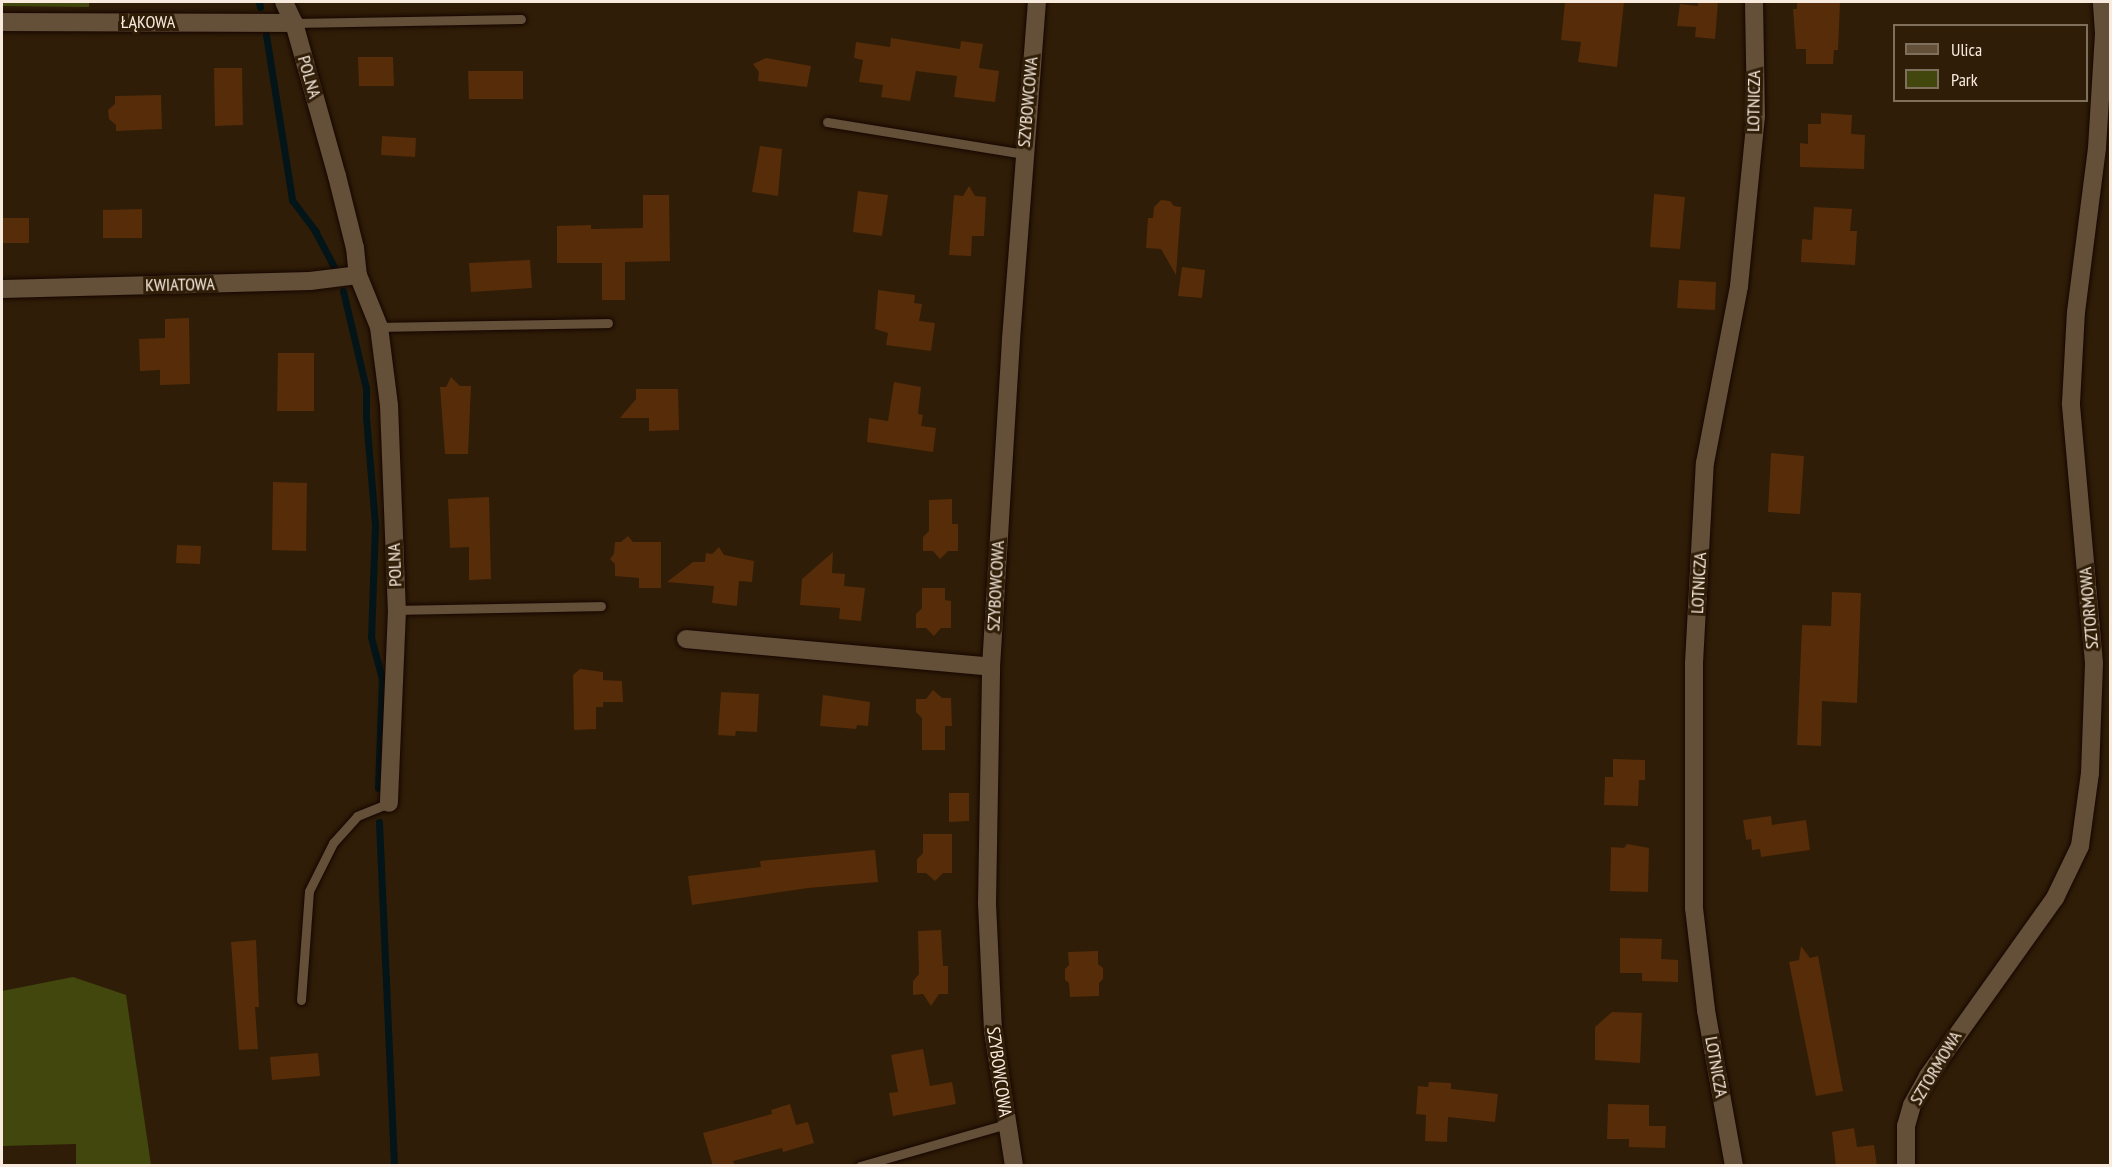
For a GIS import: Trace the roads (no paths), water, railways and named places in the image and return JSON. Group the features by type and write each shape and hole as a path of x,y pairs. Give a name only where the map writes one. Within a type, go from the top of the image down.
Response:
{"street":[{"name":"POLNA","path":"284,2 294,23 337,176 355,249 358,275 379,327 389,405 397,610 389,803"},
{"name":"LOTNICZA","path":"1734,1166 1706,1010 1694,908 1694,663 1706,463 1739,286 1756,117 1754,2"},
{"name":"SZTORMOWA","path":"1906,1166 1906,1126 1912,1105 1928,1076 2055,898 2080,846 2090,773 2094,663 2071,403 2076,312 2097,148 2104,33 2103,2"},
{"name":"SZYBOWCOWA","path":"1014,1166 993,1031 987,903 991,667 1024,153 1037,4"},
{"name":"ŁĄKOWA","path":"2,22 294,23"},
{"name":"KWIATOWA","path":"2,289 310,281 358,275"},
{"path":"686,639 991,667"}],"lane":[{"path":"294,23 521,20"},
{"path":"827,122 1024,153"},
{"path":"379,327 608,323"},
{"path":"397,610 601,606"},
{"path":"301,1000 309,891 333,843 357,816 389,803"},
{"path":"860,1166 1006,1124"}],"waterway":[{"path":"259,2 260,7"},
{"path":"266,35 292,200 315,231 334,266"},
{"path":"343,291 366,388 366,417 375,525 371,637 382,679 378,788"},
{"path":"379,822 394,1166"}]}
